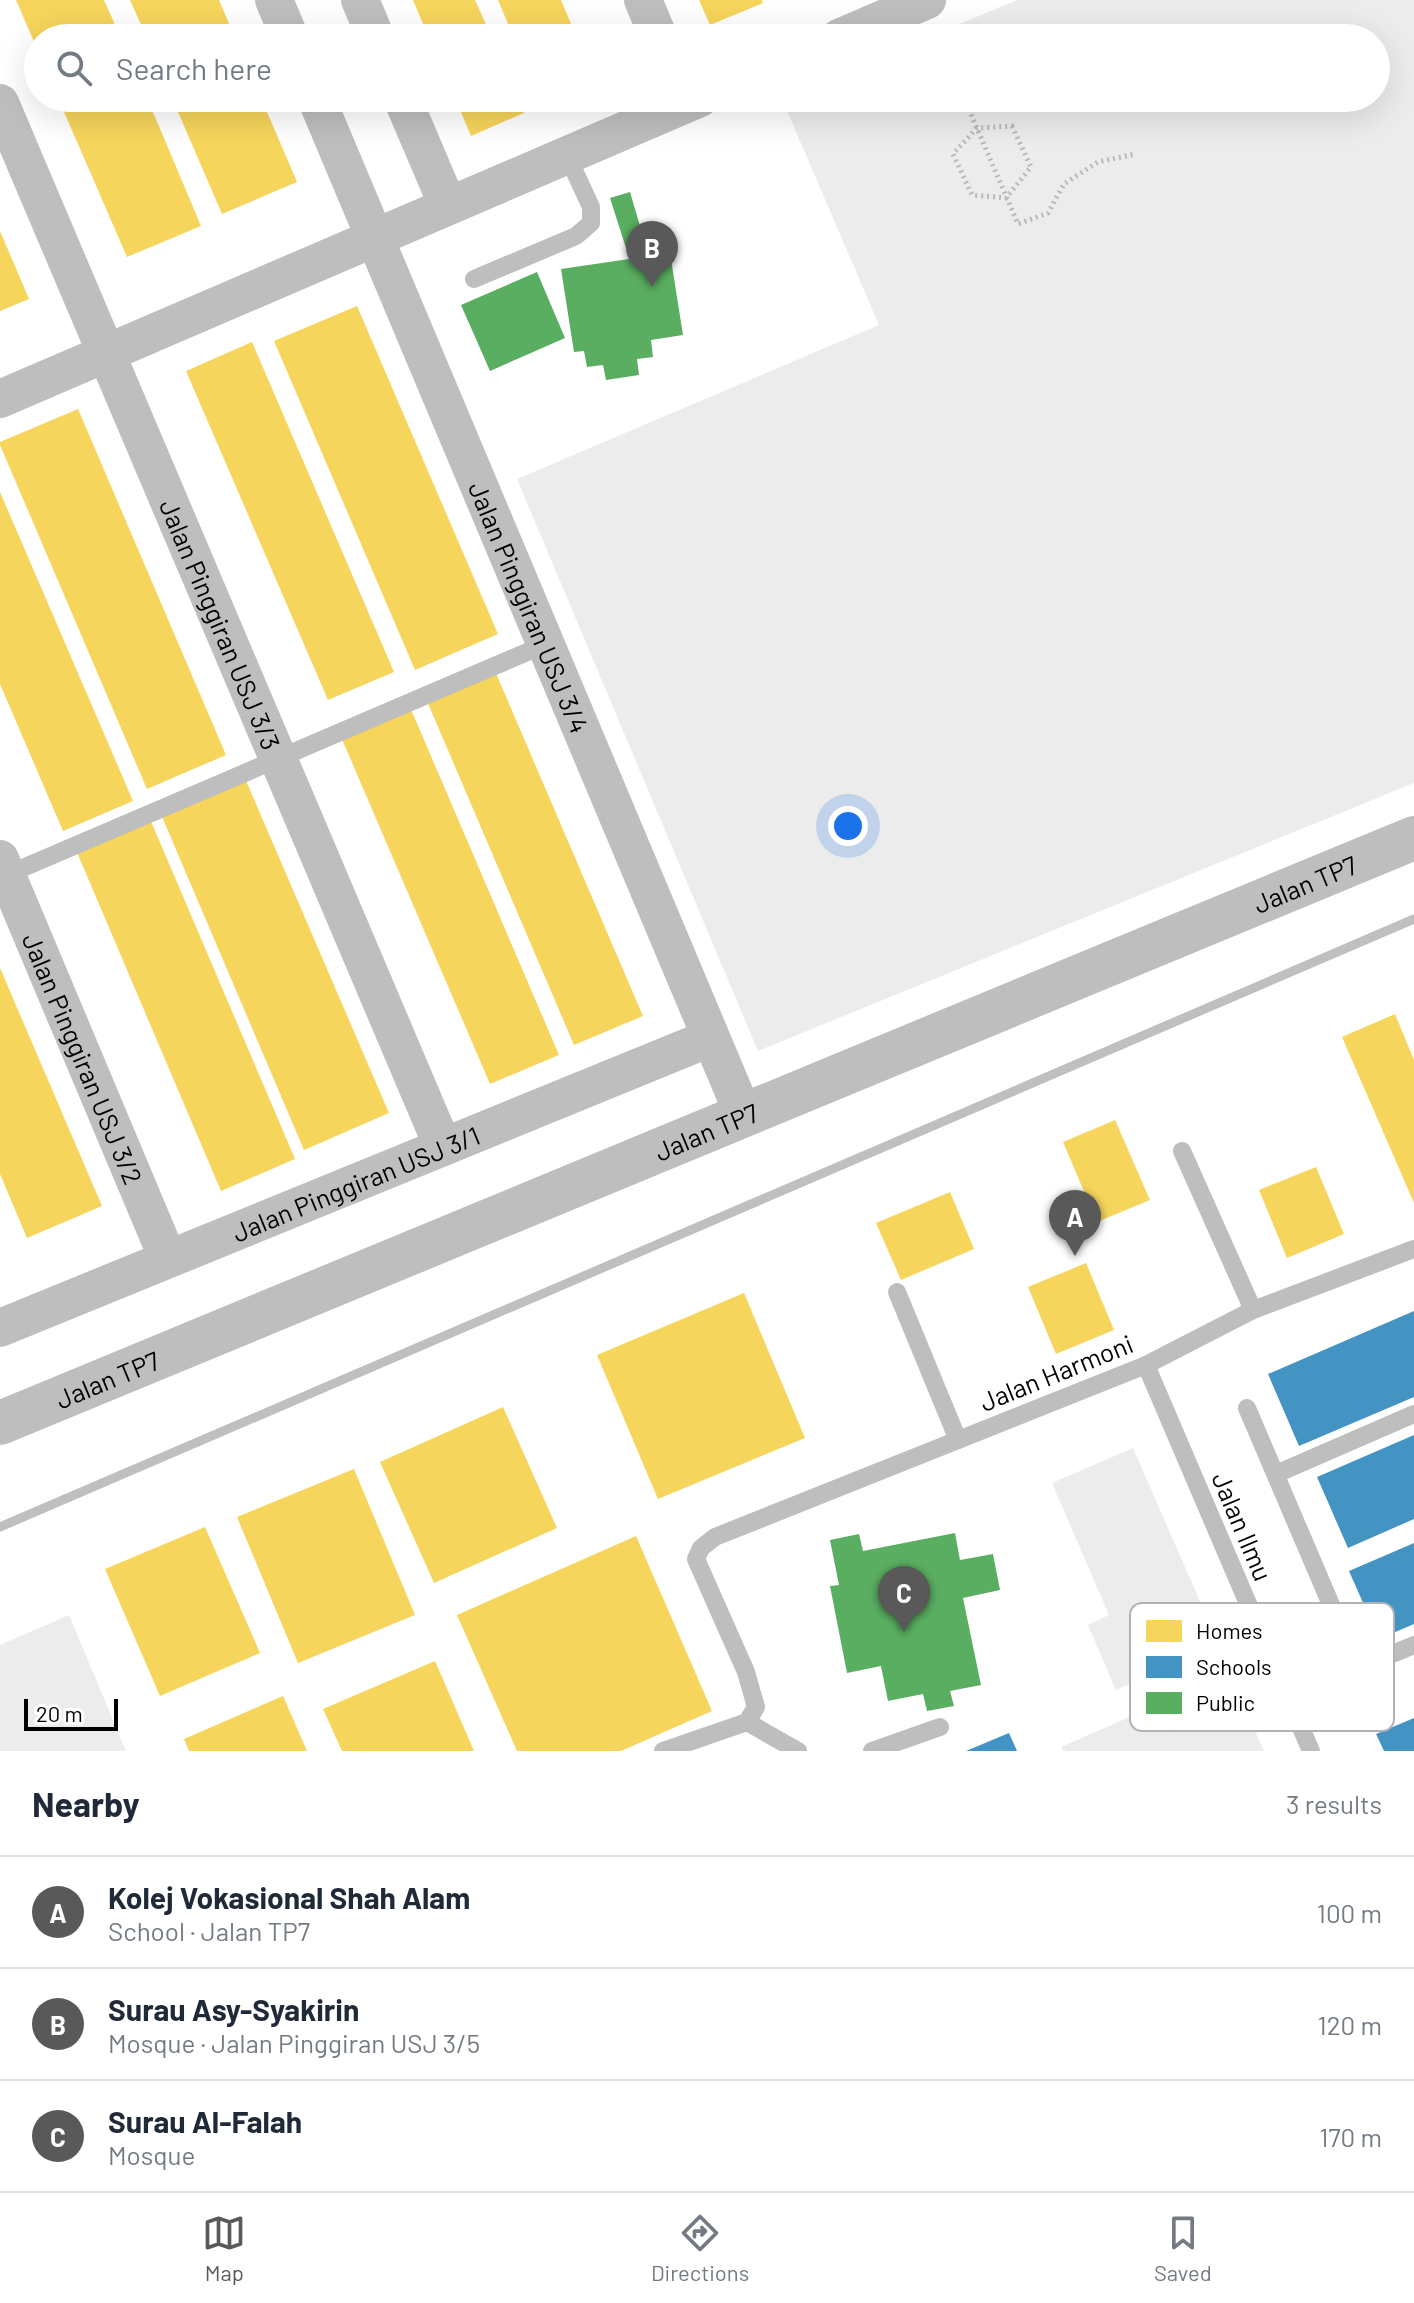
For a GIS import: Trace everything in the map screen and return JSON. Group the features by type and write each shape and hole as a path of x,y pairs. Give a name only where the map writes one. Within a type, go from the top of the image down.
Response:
{"street":[{"path":"274,0 284,24"},
{"path":"360,0 370,24"},
{"path":"643,0 653,24"},
{"path":"871,24 927,0"},
{"name":"Jalan Pinggiran USJ 3/3","path":"0,103 443,1147"},
{"name":"Jalan Pinggiran USJ 3/4","path":"322,112 744,1116"},
{"path":"408,112 448,206"},
{"path":"0,399 663,112"},
{"name":"Jalan TP7","path":"0,1423 1414,838"},
{"name":"Jalan Pinggiran USJ 3/2","path":"2,871 168,1259"},
{"name":"Jalan Pinggiran USJ 3/1","path":"0,1328 710,1038"}],"lane":[{"path":"474,279 576,236 591,223 591,207 567,155"},
{"path":"2,871 546,644"},
{"path":"1182,1151 1253,1310"},
{"name":"Jalan Harmoni","path":"747,1722 756,1707 746,1672 696,1559 701,1548 715,1537 1146,1365 1253,1310 1414,1249"},
{"path":"897,1292 958,1440"},
{"name":"Jalan Ilmu","path":"1146,1365 1248,1603"},
{"path":"1247,1408 1331,1603"},
{"path":"1276,1474 1414,1414"},
{"path":"1394,1653 1414,1645"},
{"path":"663,1751 747,1722 798,1751"},
{"path":"872,1751 940,1727"},
{"name":"Jalan Ilmu","path":"1302,1731 1311,1751"}],"path":[{"path":"970,112 1018,224 1048,213 1064,184 1098,162 1135,154"},
{"path":"1012,126 1031,167 1006,198 972,195 953,154 977,128 1012,126"}],"shaded area":[{"path":"1017,0 1414,0 1414,783 758,1051 517,479 879,325 788,112 1390,112 1390,24 960,24"},
{"path":"1133,1448 1201,1603 1130,1603 1130,1684 1116,1690 1088,1625 1109,1615 1052,1483"},
{"path":"69,1615 126,1751 0,1751 0,1645"},
{"path":"1130,1717 1130,1731 1255,1731 1264,1751 1063,1751 1061,1747"}],"building: Homes":[{"path":"16,0 104,0 115,24 26,24"},
{"path":"130,0 219,0 229,24 141,24"},
{"path":"413,0 475,0 486,24 423,24"},
{"path":"498,0 561,0 571,24 508,24"},
{"path":"699,0 762,0 763,3 710,24"},
{"path":"64,112 153,112 201,226 127,257"},
{"path":"178,112 267,112 297,182 222,214"},
{"path":"461,112 524,112 524,113 471,136"},
{"path":"0,231 29,299 0,311"},
{"path":"357,306 498,634 415,670 274,341"},
{"path":"252,342 394,672 328,700 186,371"},
{"path":"78,409 226,755 147,789 0,445 0,442"},
{"path":"0,492 133,801 63,831 0,684"},
{"path":"495,671 643,1016 574,1045 427,701"},
{"path":"410,707 559,1055 490,1084 341,737"},
{"path":"244,776 389,1113 304,1150 160,812"},
{"path":"150,819 295,1159 221,1191 76,850"},
{"path":"0,968 102,1206 27,1238 0,1174"},
{"path":"1395,1014 1414,1060 1414,1203 1342,1037"},
{"path":"1115,1120 1150,1200 1097,1222 1063,1142"},
{"path":"1316,1167 1344,1234 1287,1258 1259,1190"},
{"path":"950,1192 974,1249 901,1280 876,1223"},
{"path":"1086,1263 1114,1330 1056,1354 1028,1287"},
{"path":"744,1293 805,1438 658,1499 597,1355"},
{"path":"503,1407 557,1528 434,1583 380,1462"},
{"path":"354,1469 415,1615 298,1663 237,1517"},
{"path":"205,1527 260,1653 160,1696 105,1569"},
{"path":"636,1536 712,1711 621,1751 517,1751 457,1615"},
{"path":"435,1661 474,1751 342,1751 323,1709"},
{"path":"283,1696 307,1751 189,1751 184,1739"}],"building: Schools":[{"path":"1414,1311 1414,1397 1299,1446 1268,1374"},
{"path":"1414,1435 1414,1519 1348,1548 1317,1477"},
{"path":"1414,1543 1414,1624 1394,1633 1394,1603 1363,1603 1349,1571"},
{"path":"1414,1718 1414,1751 1384,1751 1376,1734 1394,1731 1394,1726"},
{"path":"1009,1733 1017,1751 966,1751"}],"building: Public":[{"path":"630,192 645,243 626,248 610,198"},
{"path":"670,253 683,335 651,340 653,357 637,359 639,375 606,380 603,365 587,367 584,351 574,352 561,269"},
{"path":"537,272 565,338 490,371 461,305"},
{"path":"955,1533 960,1560 993,1554 1000,1590 963,1598 981,1685 950,1691 954,1706 927,1711 923,1694 888,1701 881,1666 847,1673 830,1586 839,1585 830,1540 859,1534 863,1551"}],"waterway":[{"path":"0,1527 1414,919"}],"place":[{"name":"Surau Asy-Syakirin","path":"652,287"},
{"name":"Kolej Vokasional Shah Alam","path":"1075,1256"},
{"name":"Surau Al-Falah","path":"904,1632"}]}
